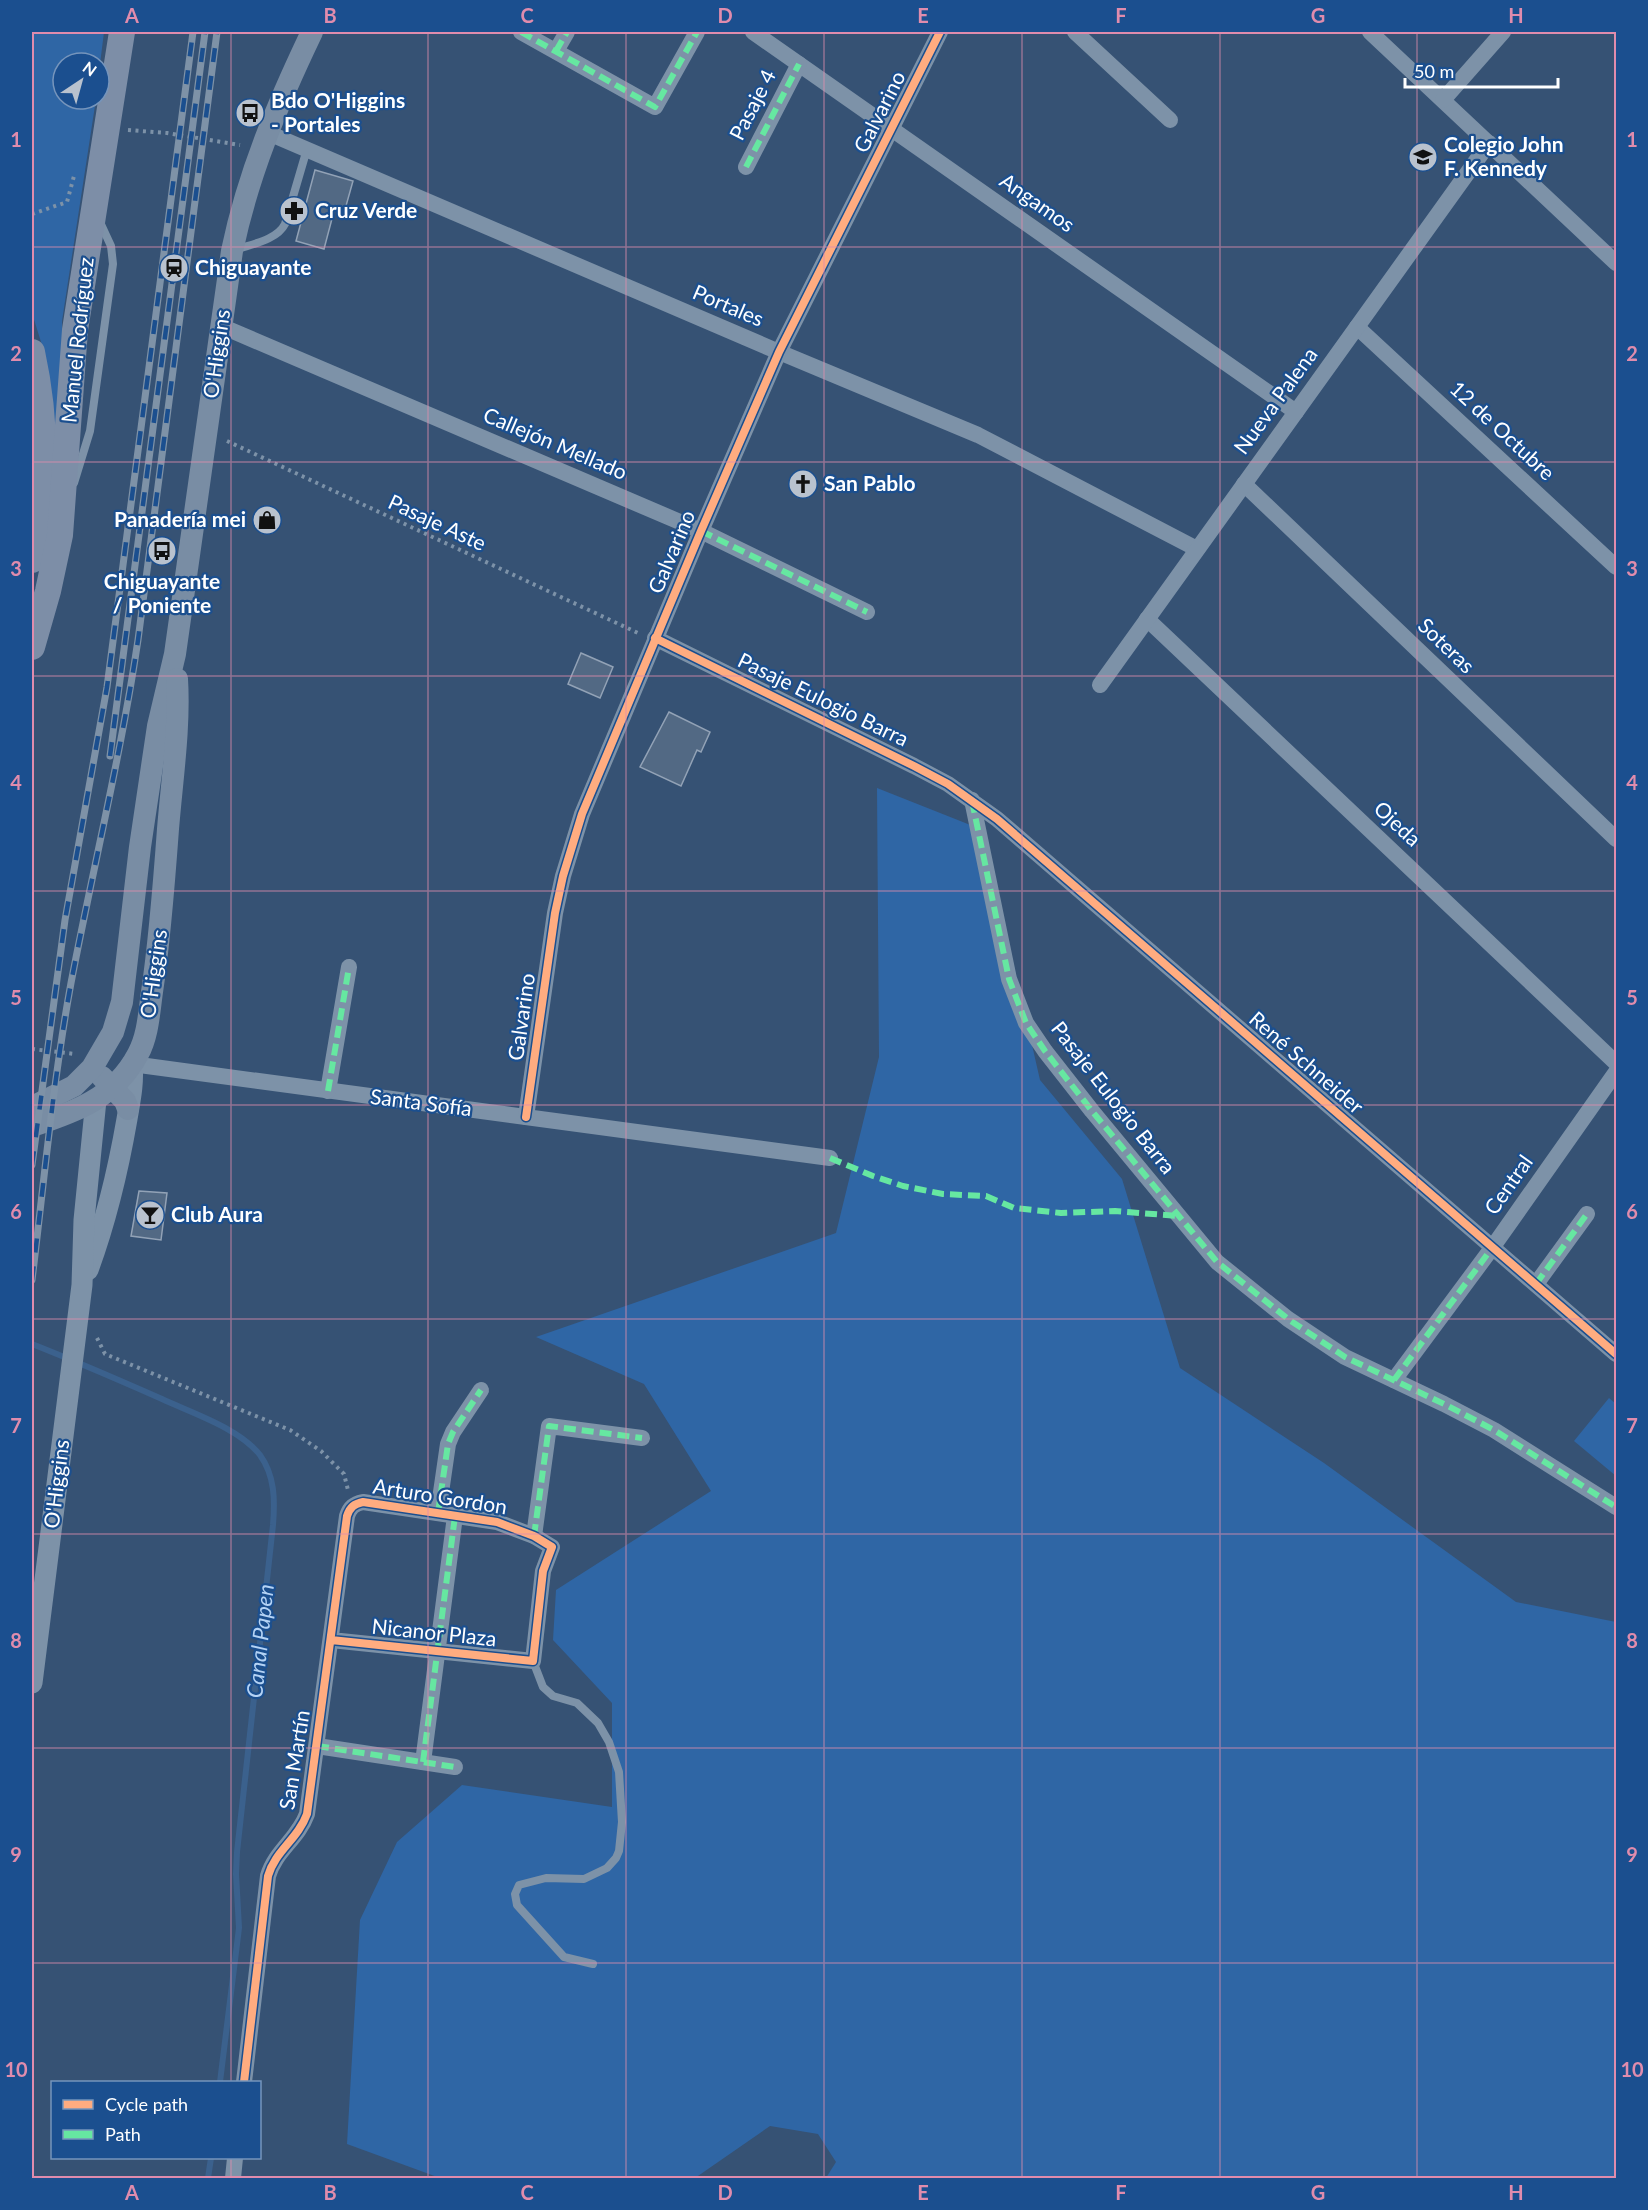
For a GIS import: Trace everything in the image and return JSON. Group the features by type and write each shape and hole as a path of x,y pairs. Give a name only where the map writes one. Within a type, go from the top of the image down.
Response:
{"main road":[{"name":"Manuel Rodríguez","path":"32,647 56,557 63,511 75,330 122,32"},
{"name":"O'Higgins","path":"87,1062 113,1032 122,1002 140,847 158,726 175,654 232,251 247,190 266,132 312,32"},
{"name":"Manuel Rodríguez","path":"32,352 41,405 44,454 41,505 32,560"},
{"name":"O'Higgins","path":"132,1064 143,1041 157,960 176,735 175,654"},
{"path":"87,1062 105,1094 125,1101 128,1109"},
{"path":"32,1107 74,1086 87,1062"},
{"path":"32,1126 70,1112 105,1094 132,1064"}],"street":[{"path":"521,32 656,107 697,32"},
{"path":"556,51 567,32"},
{"name":"Angamos","path":"753,32 1296,412"},
{"name":"Galvarino","path":"526,1117 549,949 563,876 588,798 779,352 940,32"},
{"path":"1076,32 1170,120"},
{"path":"1443,100 1503,32"},
{"path":"1373,33 1617,263"},
{"name":"Pasaje 4","path":"746,166 799,64"},
{"name":"Portales","path":"266,132 978,435 1197,549"},
{"name":"Nueva Palena","path":"1100,685 1489,143"},
{"name":"Callejón Mellado","path":"221,326 701,531 867,612"},
{"name":"12 de Octubre","path":"1357,327 1617,567"},
{"name":"Soteras","path":"1244,484 1617,839"},
{"name":"Ojeda","path":"1147,619 1617,1063"},
{"name":"Pasaje Eulogio Barra","path":"655,638 915,766 972,800 1009,979 1020,1009 1035,1038 1217,1262 1316,1339 1361,1365 1494,1430 1617,1507"},
{"name":"René Schneider","path":"972,800 997,819 1617,1354"},
{"path":"328,1091 349,967"},
{"name":"Santa Sofía","path":"132,1064 830,1158"},
{"name":"O'Higgins","path":"82,1285 105,1221 117,1173 133,1074 132,1064"},
{"name":"Central","path":"1394,1380 1492,1248 1617,1072"},
{"name":"O'Higgins","path":"32,1683 82,1285 84,1220 105,1094"},
{"path":"1536,1284 1587,1214"},
{"path":"438,1513 448,1444 453,1432 481,1390"},
{"path":"534,1536 549,1426 642,1438"},
{"name":"Arturo Gordon","path":"353,1505 363,1502 496,1522 534,1536 552,1548 543,1571 533,1661"},
{"name":"San Martín","path":"244,2081 268,1876 275,1857 303,1824 307,1814 347,1516 353,1505"},
{"path":"423,1762 455,1516"},
{"name":"Nicanor Plaza","path":"331,1640 533,1661"},
{"path":"316,1746 455,1767"},
{"path":"233,2178 235,2159"}],"lane":[{"path":"232,251 275,236 281,231 307,149"},
{"path":"533,1661 543,1687 553,1696 577,1703 598,1723 612,1751 619,1772 622,1822 619,1851 607,1868 584,1879 546,1878 519,1885 515,1894 517,1905 564,1958 593,1964"}],"path":[{"path":"32,1049 87,1062"},
{"path":"78,1320 90,1325 105,1354 290,1430 321,1451 344,1474 353,1505"}],"shaded area":[{"path":"32,32 104,32 102,51 51,51 51,111 94,111 62,321 62,354 51,519 46,358 32,313"},
{"path":"877,788 983,830 1040,1080 1122,1179 1180,1368 1324,1463 1516,1602 1616,1622 1616,2178 826,2178 836,2162 818,2134 770,2126 695,2178 440,2178 347,2144 360,1920 397,1842 462,1785 612,1807 612,1703 553,1640 556,1590 711,1491 644,1384 536,1337 836,1233 879,1057"},
{"path":"1609,1398 1616,1404 1616,1476 1574,1441"}],"building":[{"path":"315,170 353,181 344,213 334,211 324,249 296,241"},
{"path":"581,653 613,667 600,698 568,684"},
{"path":"669,712 710,732 701,752 697,750 681,786 640,767"},
{"name":"Club Aura","path":"139,1191 167,1193 161,1240 131,1236"}],"waterway":[{"name":"Canal Papen","path":"32,1344 228,1429 251,1445 269,1471 274,1497 273,1525 237,1852 239,1928 220,2081"},
{"name":"Canal Papen","path":"208,2178 211,2159"}],"railway":[{"path":"32,1165 65,920 107,687 193,32"},
{"path":"110,756 205,32"},
{"path":"32,1280 54,1094 71,983 138,640 217,32"}],"marked path":[{"path":"521,32 655,107 697,32"},
{"path":"556,51 567,32"},
{"path":"746,167 799,64"},
{"path":"701,531 867,612"},
{"path":"972,801 1009,979 1026,1023 1092,1111 1217,1262 1288,1319 1345,1357 1494,1430 1616,1507"},
{"path":"328,1091 349,967"},
{"path":"830,1158 903,1186 943,1194 986,1196 1014,1208 1061,1213 1115,1211 1178,1216"},
{"path":"1536,1284 1587,1214"},
{"path":"1394,1380 1492,1248"},
{"path":"438,1513 448,1444 453,1432 481,1390"},
{"path":"534,1536 549,1426 642,1438"},
{"path":"423,1762 455,1516"},
{"path":"317,1746 455,1767"}],"cycle path":[{"path":"526,1117 555,913 563,876 582,814 779,352 940,32"},
{"path":"655,638 914,766 948,784 997,819 1616,1354"},
{"path":"244,2081 268,1876 276,1859 298,1831 307,1814 347,1516 350,1510 363,1502 497,1522 534,1536 552,1547 543,1571 533,1661 331,1640"}],"place":[{"name":"Bdo O'Higgins - Portales","path":"250,113"},
{"name":"Colegio John F. Kennedy","path":"1423,157"},
{"name":"Cruz Verde","path":"294,211"},
{"name":"Chiguayante","path":"174,268"},
{"name":"San Pablo","path":"803,484"},
{"name":"Panadería mei","path":"267,520"},
{"name":"Chiguayante / Poniente","path":"162,551"},
{"name":"Club Aura","path":"150,1215"}]}
